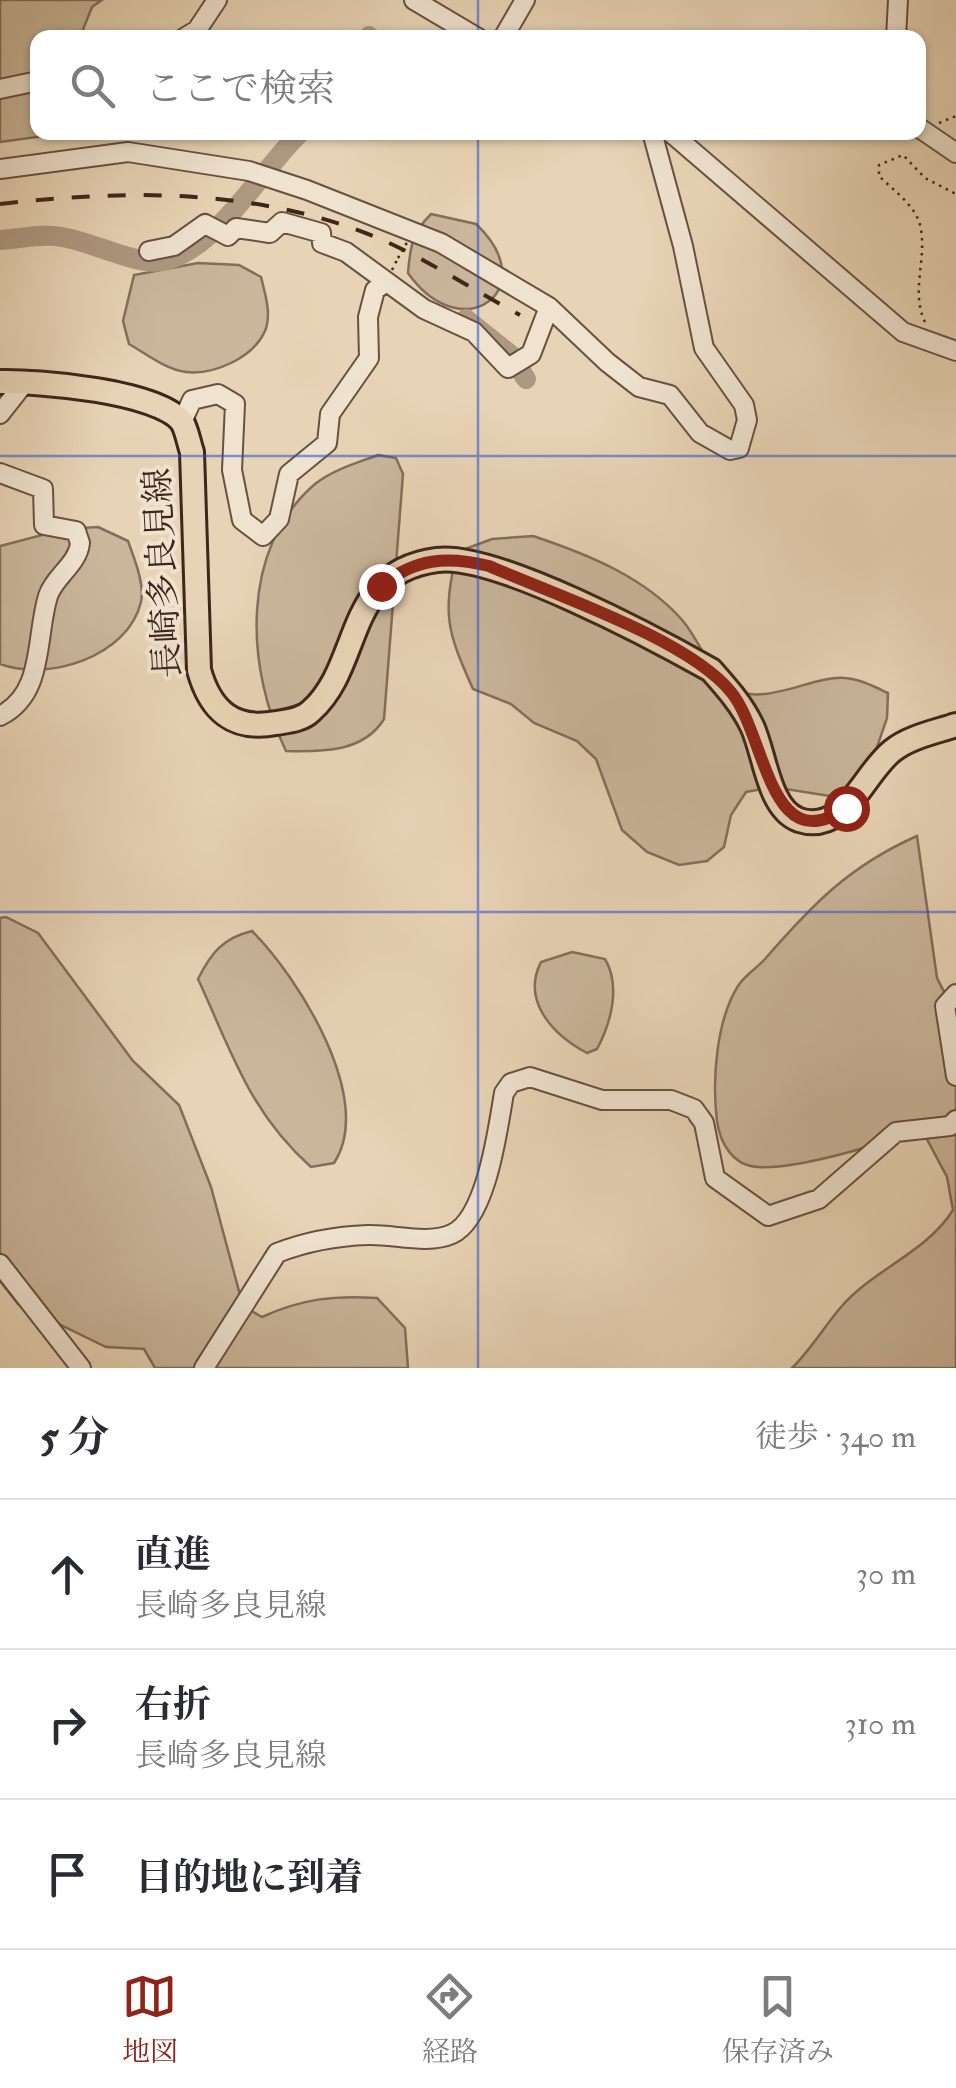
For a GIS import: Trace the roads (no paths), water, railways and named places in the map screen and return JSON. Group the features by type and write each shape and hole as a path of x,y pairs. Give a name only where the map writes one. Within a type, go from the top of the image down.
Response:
{"main road":[{"name":"長崎多良見線","path":"0,382 26,381 159,406 182,422 192,452 199,670 205,694 231,720 252,726 311,712 326,692 364,609 381,586 400,571 439,559 489,566 711,670 734,694 753,727 779,803 795,819 816,823 831,818 846,808 893,750 956,725"}],"street":[{"path":"197,30 216,0"},
{"path":"414,0 465,30"},
{"path":"508,30 525,0"},
{"path":"896,30 898,0"},
{"path":"0,89 30,83"},
{"path":"926,132 956,153"},
{"path":"0,169 128,152 249,171 289,184 440,243 550,306 640,388 670,395 700,433 730,450 739,448 748,420 744,405 704,348 683,246 654,140"},
{"path":"679,140 903,332 956,351"},
{"path":"149,251 174,246 204,224 228,236 236,228 270,233 282,222 321,234 322,243 389,274 424,309 474,332 508,368 531,354 550,306"},
{"path":"182,422 192,400 218,394 235,404 232,470 242,520 263,536 279,519 289,474 327,443 330,414 370,358 368,317 374,290 389,274"},
{"path":"0,414 26,381"},
{"path":"0,473 43,488 44,525 76,531 80,542 80,550 49,592 34,678 22,701 0,716"},
{"path":"956,994 945,1006 956,1076"},
{"path":"204,1368 277,1253 364,1234 431,1239 455,1233 489,1174 504,1092 511,1083 530,1078 602,1100 655,1098 694,1109 704,1124 715,1178 768,1216 819,1199 896,1132 950,1126 956,1120"},
{"path":"0,1264 81,1368"}],"waterway":[{"path":"0,240 55,236 145,261 167,260 188,251 209,235 293,140"},
{"path":"466,319 511,355"},
{"path":"521,371 526,379"}],"railway":[{"path":"0,204 147,195 244,202 291,211 385,241 520,315"}]}
